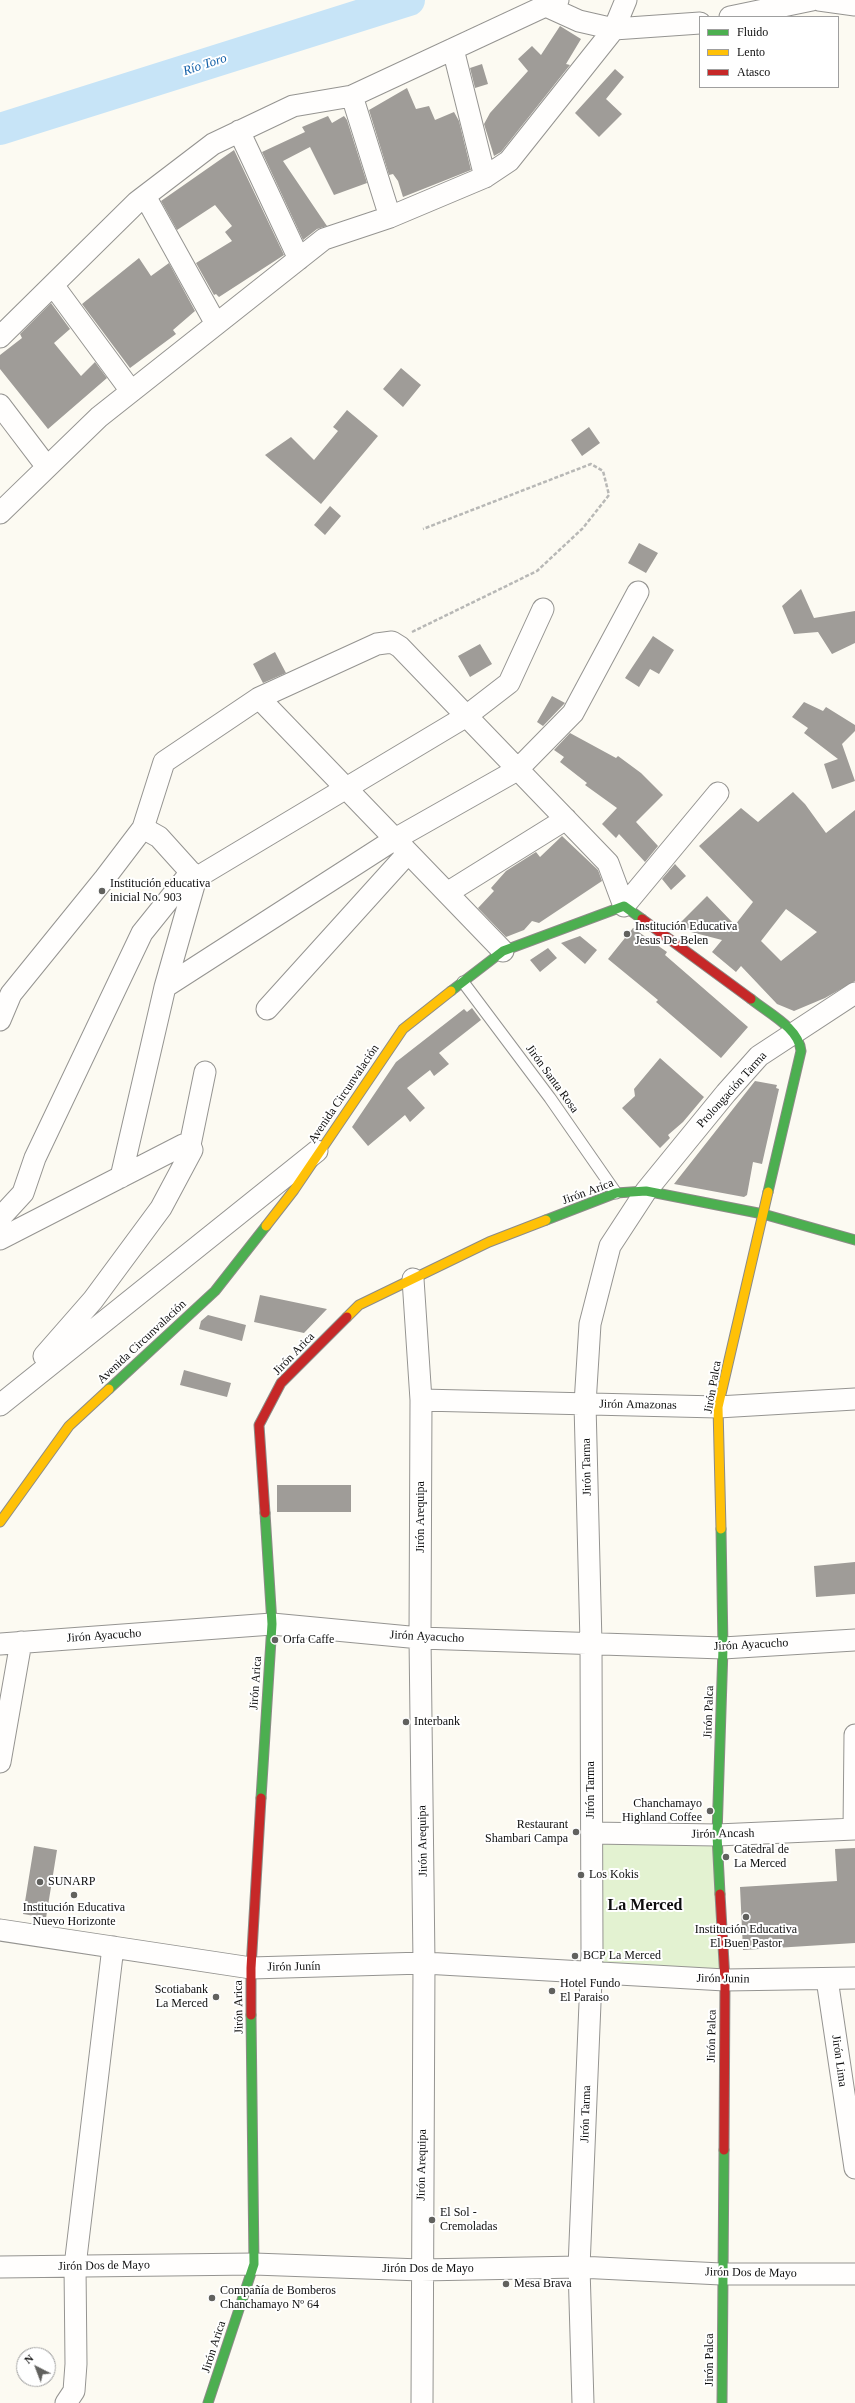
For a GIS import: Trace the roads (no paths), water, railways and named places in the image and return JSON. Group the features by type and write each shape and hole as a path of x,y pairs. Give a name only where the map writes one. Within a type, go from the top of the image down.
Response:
{"street":[{"path":"0,513 99,417 324,239 390,217 485,176 509,161 614,28 626,0"},
{"path":"735,16 812,0"},
{"path":"819,0 855,6"},
{"path":"0,337 145,196 213,144 293,106 352,96 552,3 579,21 614,28 699,23"},
{"path":"453,50 485,176"},
{"path":"352,96 390,217"},
{"path":"239,131 299,258"},
{"path":"145,196 216,324"},
{"path":"53,285 131,391"},
{"path":"0,405 47,467"},
{"path":"165,987 402,846 517,770 573,713 638,592"},
{"path":"0,1218 23,1193 35,1158 142,933 194,876 346,789 465,717 509,683 543,609"},
{"path":"0,1020 5,996 105,878 143,828 164,762 259,698 377,644 392,642 400,647 465,717 608,862 624,906 697,958 793,1032"},
{"path":"259,698 503,951"},
{"path":"624,906 718,794"},
{"path":"447,893 566,819"},
{"path":"143,828 159,837 194,876"},
{"path":"267,1009 402,846"},
{"path":"121,1177 165,987 194,876"},
{"name":"Avenida Circunvalación","path":"0,1522 69,1426 215,1291 294,1190 403,1029 503,951 624,906"},
{"name":"Prolongación Tarma","path":"646,1191 726,1093 759,1056 793,1032 855,993"},
{"name":"Jirón Palca","path":"722,2403 721,2274 724,1980 717,1835 723,1648 718,1407 801,1050 800,1041 793,1032"},
{"path":"32,1378 44,1356 93,1300 162,1208 192,1150 190,1145 206,1072"},
{"path":"0,1239 184,1145 190,1145"},
{"path":"0,1404 324,1146"},
{"name":"Jirón Arica","path":"208,2403 254,2264 251,1968 272,1624 258,1425 281,1383 359,1305 489,1242 616,1193 646,1191 763,1214 855,1240"},
{"name":"Jirón Tarma","path":"583,2403 579,2267 591,1973 592,1833 591,1643 585,1404 590,1324 610,1246 646,1191"},
{"name":"Jirón Arequipa","path":"413,1279 421,1400 420,1638 424,1963 421,2270 422,2403"},
{"name":"Jirón Amazonas","path":"421,1400 718,1407 855,1399"},
{"name":"Jirón Ayacucho","path":"0,1644 272,1624 420,1638 723,1648 855,1640"},
{"path":"0,1762 21,1642"},
{"path":"855,1734 855,1829"},
{"name":"Jirón Ancash","path":"592,1833 717,1835 855,1829"},
{"name":"Jirón Junín","path":"0,1930 251,1968 424,1963 591,1973"},
{"path":"66,2403 74,2391 76,2364 75,2266 113,1947"},
{"name":"Jirón Junin","path":"591,1973 724,1980 855,1978"},
{"name":"Jirón Lima","path":"827,1979 855,2168"},
{"name":"Jirón Dos de Mayo","path":"0,2267 254,2264 421,2270 579,2267 721,2274 855,2274"}],"lane":[{"name":"Jirón Santa Rosa","path":"463,982 550,1098 616,1193"}],"waterway":[{"name":"Río Toro","path":"0,129 409,0"}],"place":[{"name":"Institución educativa inicial No. 903","path":"102,891"},
{"name":"Institución Educativa Jesus De Belen","path":"627,934"},
{"name":"Orfa Caffe","path":"275,1640"},
{"name":"Interbank","path":"406,1722"},
{"name":"Chanchamayo Highland Coffee","path":"710,1811"},
{"name":"Restaurant Shambari Campa","path":"576,1832"},
{"name":"Catedral de La Merced","path":"726,1857"},
{"name":"Los Kokis","path":"581,1875"},
{"name":"SUNARP","path":"40,1882"},
{"name":"Institución Educativa Nuevo Horizonte","path":"74,1895"},
{"name":"Institución Educativa El Buen Pastor","path":"746,1917"},
{"name":"BCP La Merced","path":"575,1956"},
{"name":"Hotel Fundo El Paraiso","path":"552,1991"},
{"name":"Scotiabank La Merced","path":"216,1997"},
{"name":"El Sol - Cremoladas","path":"432,2220"},
{"name":"Mesa Brava","path":"506,2284"},
{"name":"Compañía de Bomberos Chanchamayo Nº 64","path":"212,2298"}],"district":[{"name":"La Merced","path":"645,1906"}]}
